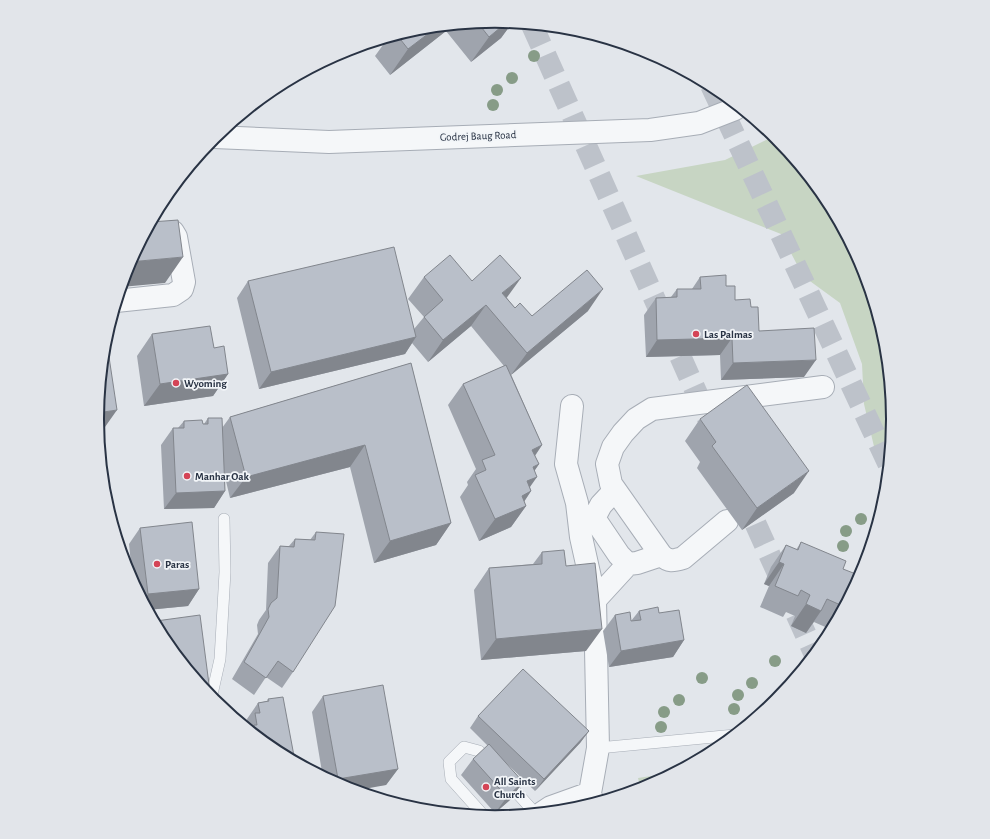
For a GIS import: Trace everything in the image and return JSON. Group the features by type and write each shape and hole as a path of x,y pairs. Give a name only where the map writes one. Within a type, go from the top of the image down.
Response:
{"street":[{"name":"Godrej Baug Road","path":"224,137 329,142 650,130 699,123 733,109"},
{"path":"122,300 173,295 182,289 184,282 176,236 171,228 164,225 154,227"},
{"path":"727,521 683,558 674,560 666,559 661,555 611,484 607,464 613,447 636,419 652,409 823,387"},
{"path":"572,406 566,464 576,503 580,537 595,600 598,748 592,799"},
{"path":"615,490 601,505 594,518 618,555 628,564"},
{"path":"595,600 628,564 661,555"},
{"path":"550,807 571,803"}],"lane":[{"path":"213,691 220,659 225,572 224,519"},
{"path":"598,748 724,737"},
{"path":"479,810 451,779 449,762 464,747 479,751 532,809"}],"green space":[{"path":"768,139 806,181 821,202 846,246 866,294 879,343 886,394 886,445 884,461 876,455 864,404 862,364 840,303 803,276 781,234 636,176 725,160"},
{"path":"659,775 639,783 638,778"}],"building":[{"path":"482,28 500,28 489,37"},
{"path":"427,34 408,49 401,40"},
{"path":"178,220 183,257 137,261 144,246 157,222"},
{"path":"394,247 416,337 271,372 248,281"},
{"path":"450,255 472,281 500,255 521,278 502,293 515,308 520,303 532,316 587,270 603,289 527,353 486,305 443,340 424,317 443,300 424,277"},
{"path":"726,275 726,286 735,286 735,300 750,299 751,307 758,307 759,331 814,328 816,360 733,363 732,338 657,340 656,298 677,297 677,289 701,289 700,277"},
{"path":"210,326 214,348 224,346 228,374 160,384 152,334"},
{"path":"109,356 117,410 104,412 104,394"},
{"path":"411,363 451,523 390,541 365,445 246,477 230,417"},
{"path":"506,365 542,445 532,450 539,464 533,467 537,477 527,481 531,491 522,496 526,506 495,519 475,475 486,470 482,460 495,455 463,384"},
{"path":"747,385 809,471 757,508 712,446 716,442 700,419"},
{"path":"208,418 222,418 225,491 176,493 173,428 184,428 184,421 202,420 203,424 208,424"},
{"path":"192,522 199,589 148,594 140,528"},
{"path":"316,532 344,534 335,606 293,672 278,661 266,678 244,662 269,617 268,609 271,603 277,598 280,546 294,547 295,539 315,540"},
{"path":"801,542 846,561 843,569 855,574 840,605 827,599 821,611 806,604 810,595 801,590 798,596 775,586 784,564 779,562 786,545 798,550"},
{"path":"564,550 566,566 595,563 602,629 496,639 489,568 542,564 542,552"},
{"path":"658,607 659,613 679,610 684,640 621,651 615,615 630,612 631,621 641,620 639,611"},
{"path":"200,615 209,687 184,658 159,621"},
{"path":"523,669 589,731 544,779 478,716"},
{"path":"383,685 398,769 338,778 323,696"},
{"path":"283,697 294,756 255,728 254,725 257,725 255,713 260,713 258,703 269,701 268,699"},
{"path":"489,744 523,782 507,797 473,759"}],"tunnel":[{"path":"534,30 719,443"},
{"path":"716,97 885,456"},
{"path":"742,494 812,649"}],"place":[{"name":"Las Palmas","path":"696,334"},
{"name":"Wyoming","path":"176,383"},
{"name":"Manhar Oak","path":"187,476"},
{"name":"Paras","path":"157,564"},
{"name":"All Saints Church","path":"486,787"}]}
